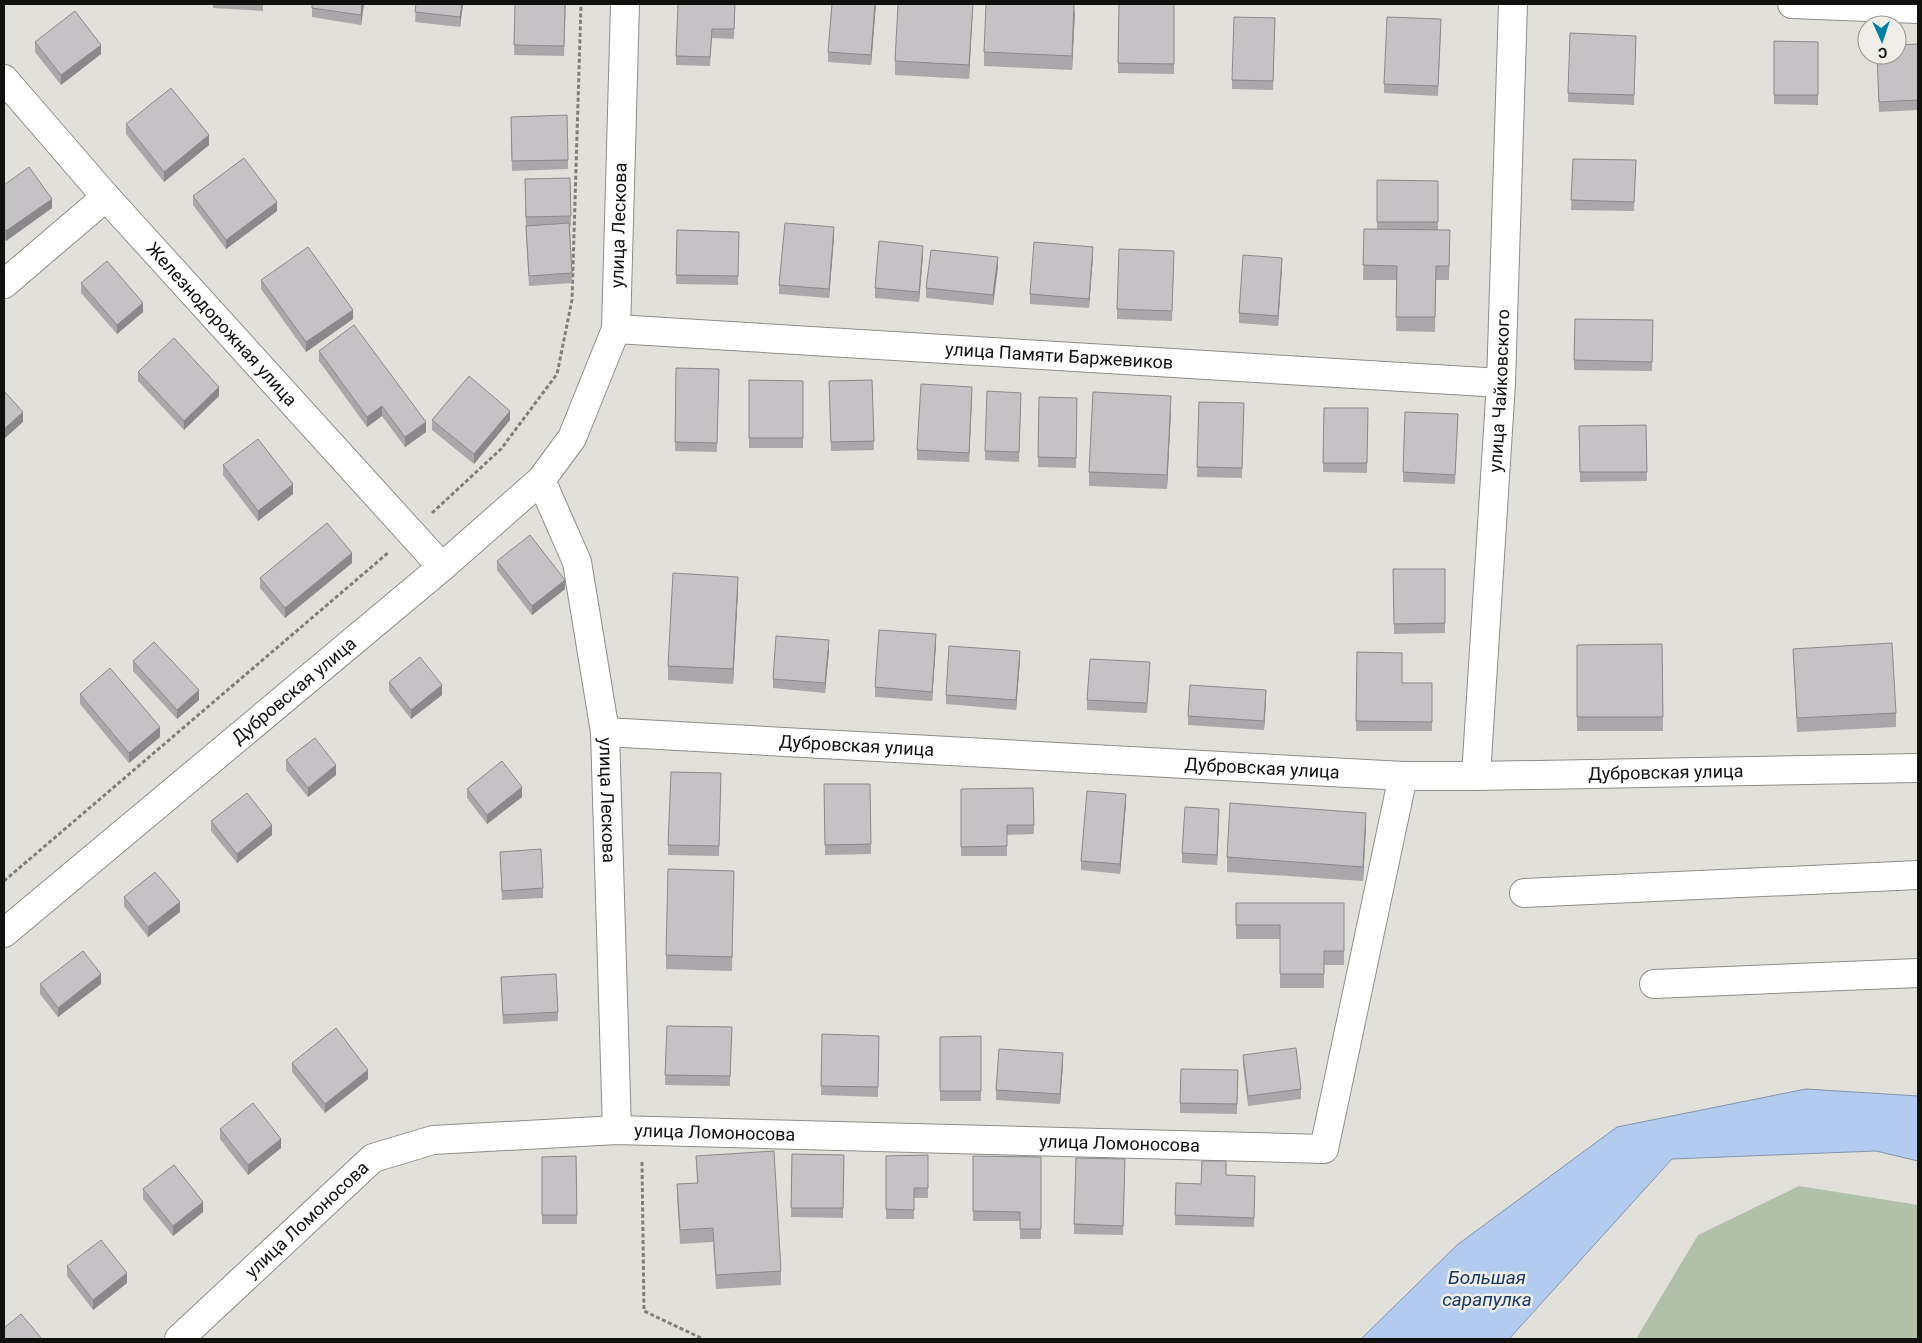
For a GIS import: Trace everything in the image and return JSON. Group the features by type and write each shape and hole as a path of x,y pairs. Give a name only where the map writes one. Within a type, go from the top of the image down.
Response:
{"street":[{"name":"улица Лескова","path":"572,438 616,329 625,4"},
{"name":"улица Чайковского","path":"1476,776 1501,383 1513,4"},
{"path":"1792,4 1918,9"},
{"name":"Железнодорожная улица","path":"4,79 106,197 442,567"},
{"path":"4,284 106,197"},
{"name":"улица Памяти Баржевиков","path":"616,329 1501,383"},
{"name":"Дубровская улица","path":"4,934 442,567 541,480 572,438"},
{"name":"улица Лескова","path":"541,480 577,562 605,732 617,1130"},
{"name":"Дубровская улица","path":"605,732 1403,776 1918,768"},
{"name":"улица Ломоносова","path":"179,1339 373,1158 433,1140 617,1130 1324,1149 1403,776"},
{"path":"1524,893 1918,875"},
{"path":"1654,984 1918,974"}],"path":[{"path":"4,880 412,532 501,449 557,374 572,300 581,4"},
{"path":"617,1130 642,1152 644,1311 703,1339"}],"green space":[{"path":"1799,1186 1918,1205 1918,1339 1636,1339 1698,1235"}],"water":[{"name":"Большая сарапулка","path":"1806,1089 1918,1096 1918,1161 1876,1151 1672,1159 1509,1339 1361,1339 1457,1245 1617,1127"}],"building":[{"path":"312,4 362,4 361,15 312,8"},
{"path":"416,4 462,4 460,17 415,12"},
{"path":"515,4 565,4 564,46 514,45"},
{"path":"678,4 735,4 734,29 712,29 710,57 676,56"},
{"path":"832,4 875,4 871,55 828,52"},
{"path":"898,4 973,4 969,65 895,61"},
{"path":"986,4 1074,4 1072,56 984,52"},
{"path":"1119,4 1174,4 1174,64 1118,63"},
{"path":"75,11 101,45 61,75 35,42"},
{"path":"1234,17 1275,18 1273,81 1232,80"},
{"path":"1387,17 1441,19 1438,86 1384,84"},
{"path":"1570,33 1636,36 1634,95 1568,93"},
{"path":"1774,41 1818,42 1818,95 1774,95"},
{"path":"1918,44 1918,100 1879,102 1877,65 1907,65 1907,45"},
{"path":"171,88 209,135 164,172 126,124"},
{"path":"567,115 568,160 512,161 511,117"},
{"path":"244,158 277,202 226,240 193,196"},
{"path":"1573,159 1636,160 1634,202 1571,200"},
{"path":"29,167 52,199 6,231 4,228 4,185"},
{"path":"570,178 571,216 526,217 525,179"},
{"path":"1377,180 1438,181 1438,222 1377,222"},
{"path":"569,223 572,273 529,276 526,226"},
{"path":"785,223 834,227 829,289 779,285"},
{"path":"1364,229 1450,230 1449,266 1436,266 1435,317 1396,317 1397,266 1363,265"},
{"path":"677,230 739,232 738,276 676,275"},
{"path":"879,241 923,246 919,292 875,288"},
{"path":"1034,242 1093,247 1089,299 1030,294"},
{"path":"308,247 353,310 306,342 261,280"},
{"path":"1119,249 1174,251 1172,311 1117,309"},
{"path":"931,250 998,257 993,295 926,288"},
{"path":"1243,255 1282,258 1278,316 1239,313"},
{"path":"107,261 143,303 117,325 81,283"},
{"path":"1575,319 1653,320 1652,362 1574,360"},
{"path":"354,325 426,422 405,437 382,406 367,417 319,351"},
{"path":"174,338 219,387 184,421 138,372"},
{"path":"676,368 719,369 717,443 675,442"},
{"path":"469,376 510,411 474,454 432,420"},
{"path":"749,380 803,381 803,438 749,438"},
{"path":"872,380 874,441 831,442 829,381"},
{"path":"921,384 972,387 969,453 917,450"},
{"path":"4,391 23,412 4,429"},
{"path":"987,391 1021,393 1019,452 985,451"},
{"path":"1093,392 1171,396 1167,475 1089,472"},
{"path":"1039,397 1077,398 1076,458 1038,457"},
{"path":"1199,402 1244,403 1242,468 1197,467"},
{"path":"1324,408 1368,408 1367,463 1323,463"},
{"path":"1405,412 1458,414 1455,475 1403,472"},
{"path":"1646,425 1647,472 1580,472 1579,426"},
{"path":"258,439 293,484 258,511 223,465"},
{"path":"327,523 352,553 285,608 260,578"},
{"path":"530,535 565,580 532,606 497,561"},
{"path":"1393,569 1445,569 1445,623 1394,624"},
{"path":"673,573 738,577 733,669 668,666"},
{"path":"879,630 936,634 932,692 875,687"},
{"path":"776,636 829,640 825,683 773,679"},
{"path":"154,642 199,690 177,710 133,661"},
{"path":"1892,643 1896,713 1797,718 1793,649"},
{"path":"1662,644 1663,717 1577,717 1577,645"},
{"path":"949,646 1020,651 1016,700 946,695"},
{"path":"1357,652 1402,653 1402,683 1432,683 1432,722 1356,721"},
{"path":"420,657 442,685 411,710 389,682"},
{"path":"1090,659 1150,662 1147,703 1087,700"},
{"path":"110,668 160,727 129,753 80,694"},
{"path":"1190,685 1266,690 1264,721 1188,716"},
{"path":"315,738 336,765 308,788 286,760"},
{"path":"502,761 522,787 487,815 467,789"},
{"path":"671,772 721,773 719,846 668,845"},
{"path":"824,784 870,784 871,844 825,845"},
{"path":"1033,788 1034,825 1007,825 1007,846 961,847 961,789"},
{"path":"1087,791 1126,794 1120,864 1081,861"},
{"path":"247,793 272,825 237,854 211,821"},
{"path":"1230,803 1366,813 1363,867 1227,857"},
{"path":"1185,807 1219,809 1217,855 1182,853"},
{"path":"541,849 543,888 502,891 500,852"},
{"path":"668,869 734,871 732,957 666,955"},
{"path":"155,872 180,902 148,927 124,897"},
{"path":"1236,903 1344,903 1344,951 1324,951 1324,974 1280,974 1280,925 1236,925"},
{"path":"83,951 101,974 58,1008 40,984"},
{"path":"556,974 558,1012 503,1015 501,977"},
{"path":"667,1026 732,1027 730,1076 665,1075"},
{"path":"336,1028 368,1070 325,1104 292,1063"},
{"path":"822,1034 879,1036 878,1087 821,1086"},
{"path":"981,1036 981,1091 940,1091 940,1037"},
{"path":"1296,1048 1301,1089 1248,1096 1243,1055"},
{"path":"999,1049 1063,1053 1060,1094 996,1090"},
{"path":"1181,1069 1238,1070 1237,1104 1180,1103"},
{"path":"253,1103 281,1139 248,1165 220,1129"},
{"path":"774,1151 781,1271 716,1275 713,1228 680,1230 677,1184 698,1183 696,1156"},
{"path":"792,1154 844,1155 843,1208 791,1208"},
{"path":"928,1155 928,1188 914,1188 914,1210 886,1209 886,1156"},
{"path":"576,1156 577,1215 542,1215 542,1157"},
{"path":"973,1156 1041,1157 1041,1229 1020,1229 1020,1212 973,1211"},
{"path":"1076,1158 1125,1159 1123,1226 1074,1224"},
{"path":"1202,1161 1226,1161 1226,1175 1255,1176 1254,1218 1175,1215 1176,1183 1201,1184"},
{"path":"174,1165 203,1202 173,1226 143,1189"},
{"path":"101,1240 127,1273 93,1300 67,1266"},
{"path":"21,1314 42,1339 4,1339 4,1328"}]}
